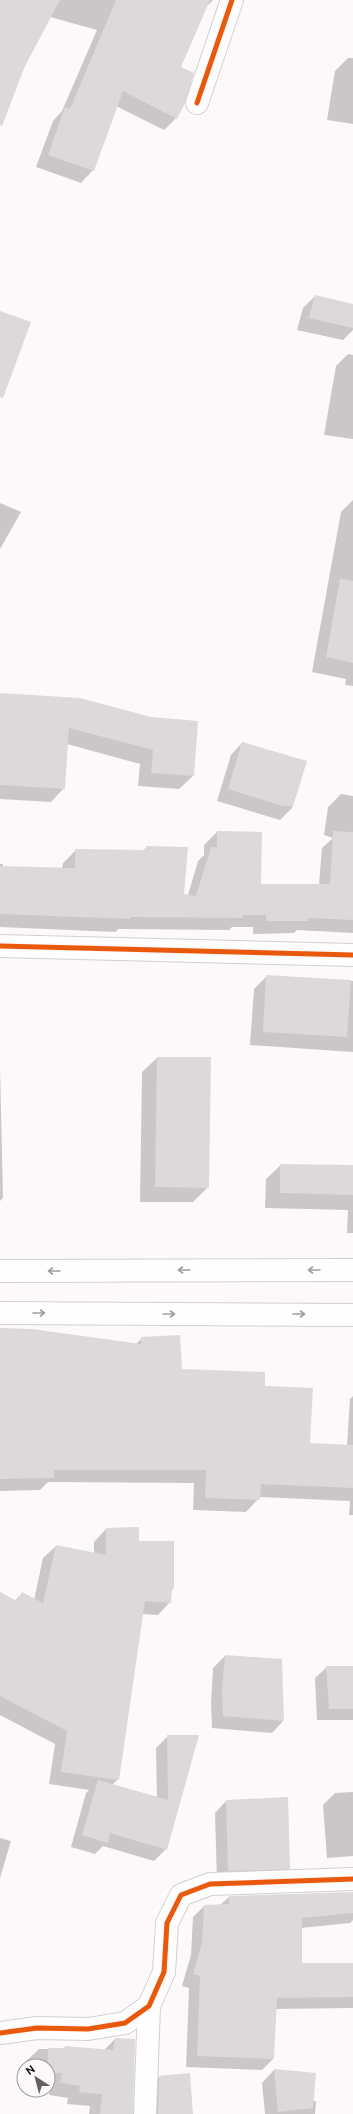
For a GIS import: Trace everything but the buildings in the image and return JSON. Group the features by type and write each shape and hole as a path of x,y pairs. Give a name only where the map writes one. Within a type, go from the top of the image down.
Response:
{"street":[{"path":"197,103 232,0"},
{"path":"0,946 353,955"},
{"path":"0,1271 353,1270"},
{"path":"0,1313 353,1315"},
{"path":"145,2114 149,2006 164,1972 168,1923 181,1895 210,1884 353,1879"},
{"path":"0,2033 37,2028 88,2029 125,2023 149,2006"}],"cycle path":[{"path":"197,103 232,0"},
{"path":"0,946 353,955"},
{"path":"0,2033 37,2028 88,2029 125,2023 149,2006 164,1972 167,1923 181,1895 210,1884 353,1879"}]}
